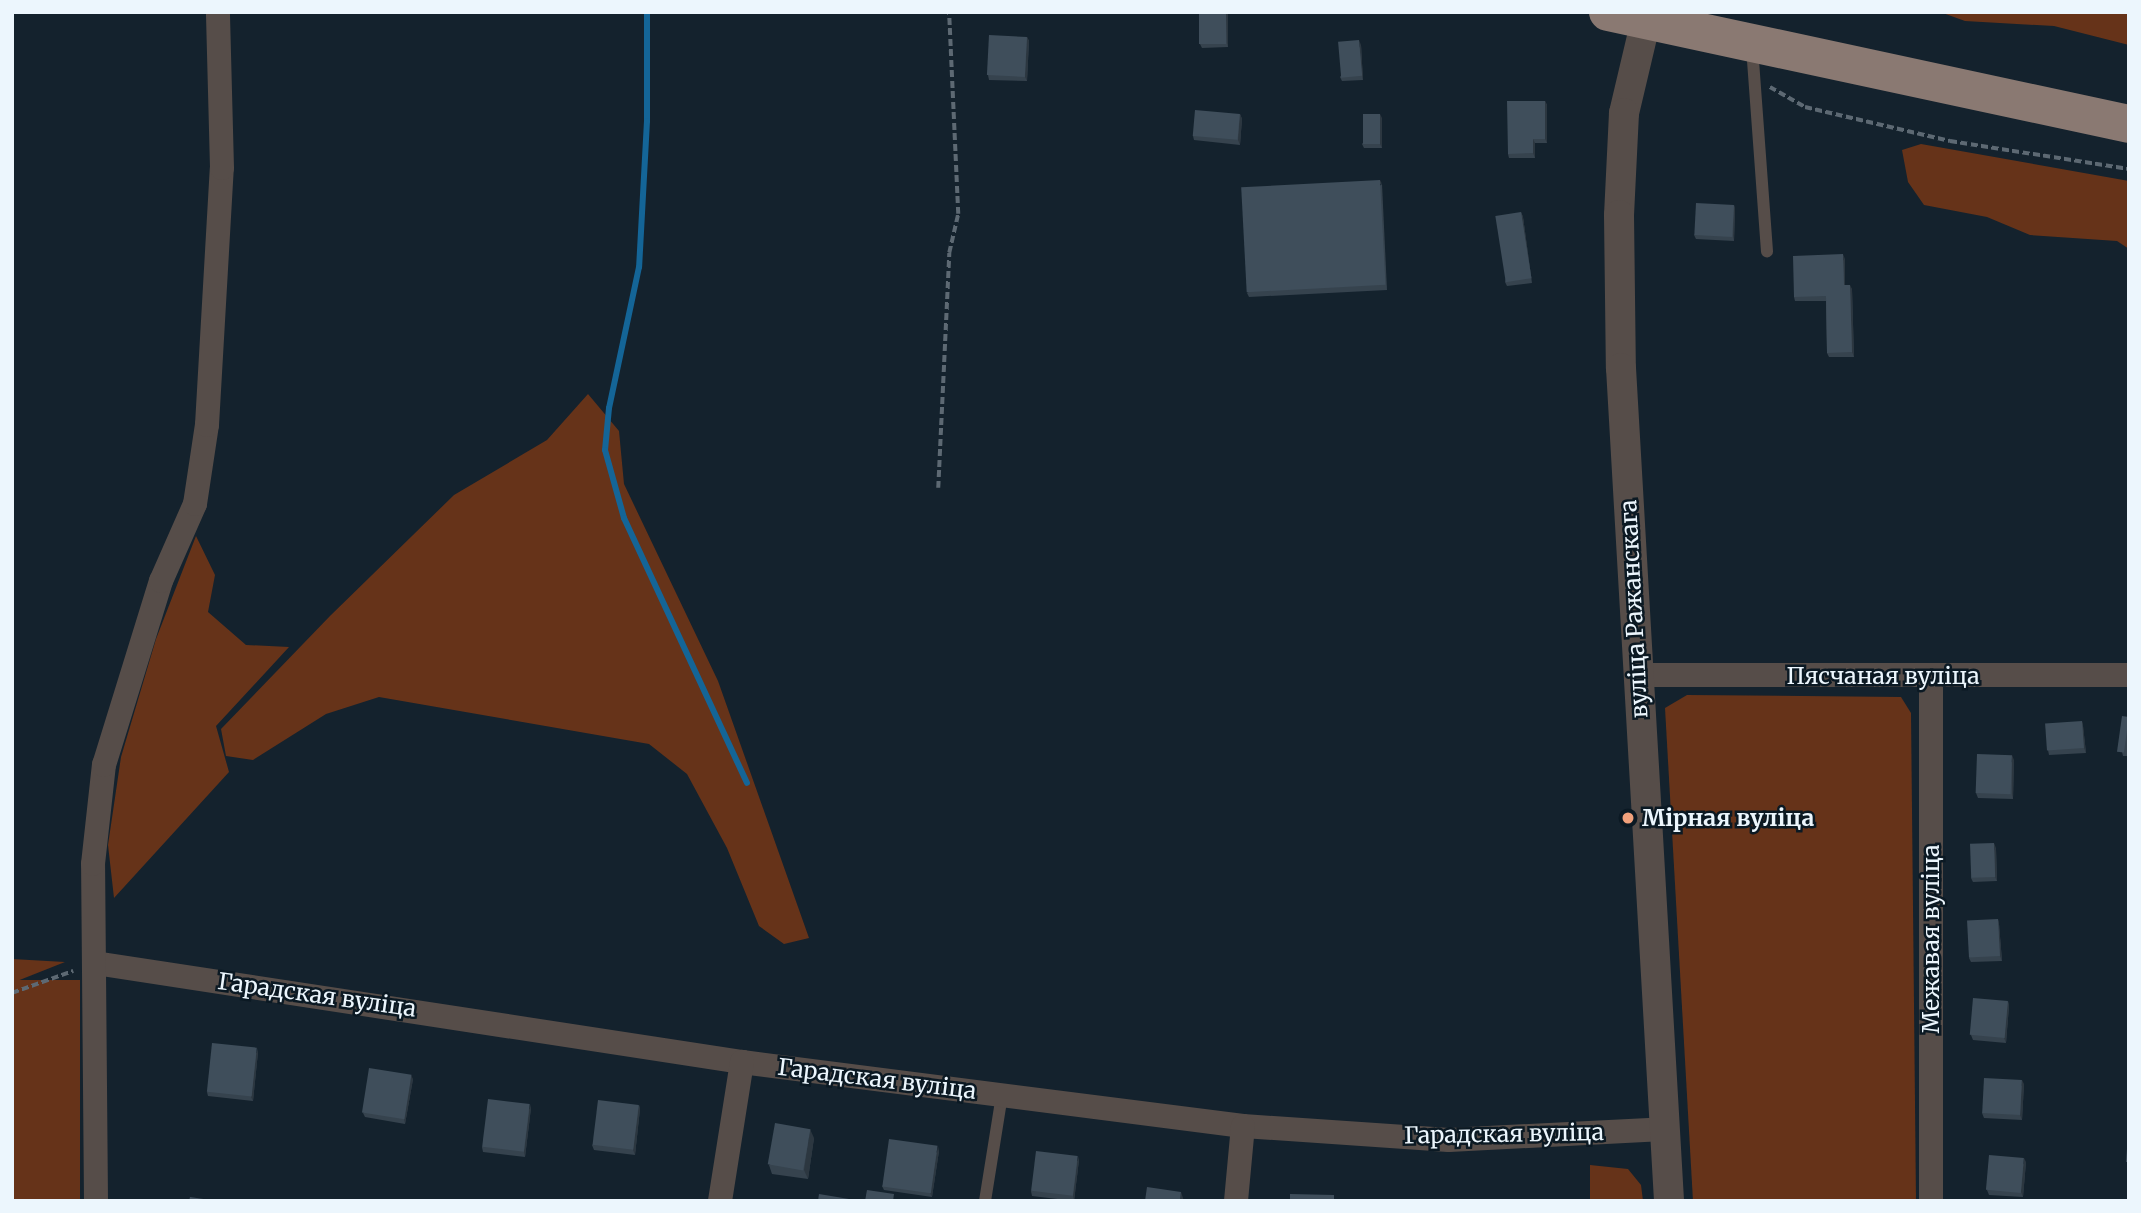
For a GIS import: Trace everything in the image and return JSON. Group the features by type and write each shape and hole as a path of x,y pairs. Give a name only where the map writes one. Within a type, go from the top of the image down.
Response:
{"main road":[{"path":"1608,12 1646,20 1752,60 2129,124"}],"street":[{"path":"96,1201 93,864 104,765 161,581 195,504 207,425 222,168 218,12"},
{"name":"вуліца Ражанскага","path":"1646,20 1624,113 1619,215 1621,368 1669,1201"},
{"name":"Пясчаная вуліца","path":"1638,675 1931,678 2129,675"},
{"name":"Межавая вуліца","path":"1931,678 1931,1201"},
{"name":"Гарадская вуліца","path":"95,963 742,1062 1243,1126 1449,1140 1664,1129"},
{"path":"720,1201 742,1062"},
{"path":"1236,1201 1243,1126"}],"lane":[{"path":"1752,60 1767,251"},
{"path":"985,1201 1002,1095"}],"path":[{"path":"938,488 949,253 958,214 949,12"},
{"path":"1752,60 1805,107 1950,141 2129,169"},
{"path":"12,993 95,963"}],"shaded area":[{"path":"1940,12 2129,12 2129,45 2054,26 1965,21"},
{"path":"1921,144 2129,181 2129,249 2117,241 2030,235 1987,217 1924,205 1908,182 1902,150"},
{"path":"588,394 619,431 624,484 718,681 809,938 784,944 759,926 727,848 687,774 649,744 379,697 326,714 253,760 226,756 221,729 330,616 454,495 547,440"},
{"path":"196,536 215,575 208,612 246,645 289,647 216,726 229,772 114,898 108,845 121,757 156,639"},
{"path":"1687,695 1901,697 1911,713 1916,1201 1693,1201 1665,708"},
{"path":"12,959 65,962 12,983"},
{"path":"12,980 80,980 80,1201 12,1201"},
{"path":"1590,1165 1628,1169 1641,1185 1643,1201 1590,1201"}],"building":[{"path":"1199,12 1226,12 1226,44 1199,44"},
{"path":"989,35 1027,37 1025,77 987,75"},
{"path":"1359,40 1362,76 1341,78 1338,42"},
{"path":"1507,101 1545,101 1545,139 1533,139 1533,153 1508,154"},
{"path":"1195,110 1240,114 1238,140 1193,136"},
{"path":"1363,114 1380,114 1380,144 1363,144"},
{"path":"1380,180 1385,285 1247,292 1241,187"},
{"path":"1696,203 1734,205 1732,237 1694,235"},
{"path":"1521,212 1531,278 1506,282 1495,216"},
{"path":"1843,254 1844,285 1850,285 1852,352 1827,353 1826,296 1794,297 1793,256"},
{"path":"2122,716 2129,717 2124,753 2117,752"},
{"path":"2082,721 2084,748 2047,751 2045,724"},
{"path":"1977,754 2012,755 2011,794 1976,793"},
{"path":"1994,843 1995,877 1971,878 1970,844"},
{"path":"1998,919 2000,956 1969,958 1967,921"},
{"path":"1973,998 2008,1001 2005,1038 1970,1035"},
{"path":"212,1043 257,1048 252,1096 207,1092"},
{"path":"369,1068 411,1075 404,1119 362,1112"},
{"path":"1984,1078 2022,1080 2020,1115 1982,1113"},
{"path":"488,1099 530,1104 524,1152 482,1147"},
{"path":"598,1100 639,1105 633,1150 593,1145"},
{"path":"2129,1122 2129,1162 2126,1162"},
{"path":"775,1123 810,1129 803,1171 768,1164"},
{"path":"889,1139 938,1146 931,1193 882,1187"},
{"path":"1036,1151 1078,1156 1073,1196 1031,1191"},
{"path":"1989,1155 2024,1158 2021,1193 1986,1190"},
{"path":"1147,1187 1181,1192 1180,1201 1145,1201"},
{"path":"867,1190 894,1194 893,1201 865,1201"},
{"path":"819,1194 861,1201 818,1201"},
{"path":"1290,1194 1334,1195 1334,1201 1290,1201"},
{"path":"190,1197 217,1201 189,1201"}],"waterway":[{"path":"647,12 647,121 639,267 609,408 605,450 624,518 747,783"}],"place":[{"name":"Мірная вуліца","path":"1628,818"}]}
